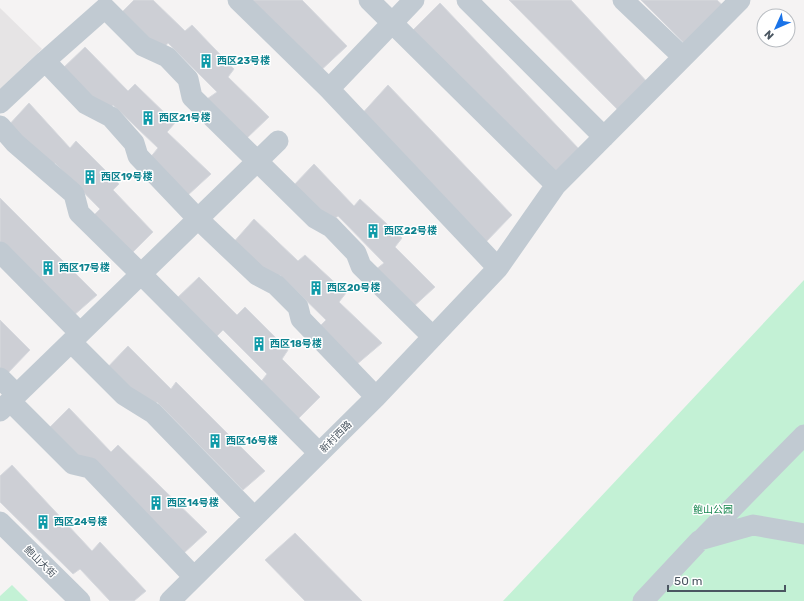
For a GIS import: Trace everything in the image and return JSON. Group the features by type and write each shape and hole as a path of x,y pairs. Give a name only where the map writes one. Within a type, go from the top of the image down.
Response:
{"street":[{"path":"238,0 329,89 498,268"},
{"path":"369,0 556,185"},
{"path":"329,89 414,0"},
{"path":"467,0 604,137"},
{"path":"623,0 683,57"},
{"name":"新村西路","path":"170,601 376,397 433,337 498,268 556,185 740,0"},
{"path":"0,103 105,8 142,46 166,57 188,79 192,97 256,162 315,218 331,227 356,253 361,266 433,337"},
{"path":"45,61 86,104 111,117 134,143 138,156 198,219 257,275 276,285 298,307 301,319 376,397"},
{"path":"0,126 15,143 74,194 78,213 141,274 319,453"},
{"path":"9,402 278,141"},
{"path":"0,252 124,395 153,413 254,517"},
{"path":"0,378 9,402 73,464 90,468 194,577"},
{"path":"643,601 700,540 804,435"},
{"name":"鲍山大街","path":"0,522 80,601"},
{"path":"700,540 754,525 804,534"}],"shaded area":[{"path":"0,8 42,49 0,89"}],"green space":[{"name":"鲍山公园","path":"804,280 804,601 503,601"},
{"path":"12,585 28,601 0,601 0,596"}],"building":[{"name":"西区23号楼","path":"134,0 153,0 185,31 192,25 234,69 228,77 269,117 246,139 207,99 217,92 168,43 160,53 120,14"},
{"path":"244,0 302,0 347,46 317,74"},
{"path":"509,0 571,0 650,85 622,114"},
{"path":"641,0 717,0 730,12 690,49"},
{"path":"440,3 580,150 549,179 410,33"},
{"name":"西区21号楼","path":"85,47 128,91 135,84 175,123 167,132 211,174 187,196 149,159 158,148 113,105 105,113 61,70"},
{"path":"388,85 512,215 483,245 359,117"},
{"name":"西区19号楼","path":"29,103 70,148 76,141 119,184 113,190 153,232 130,255 92,217 100,209 55,163 46,170 7,127"},
{"name":"西区22号楼","path":"314,164 354,206 360,199 402,238 395,247 435,287 412,308 375,270 384,263 338,216 329,223 293,186"},
{"name":"西区17号楼","path":"0,198 97,295 73,316 0,242"},
{"name":"西区20号楼","path":"254,219 298,261 305,255 346,293 339,302 382,343 356,365 317,329 326,320 280,275 270,282 232,244"},
{"name":"西区18号楼","path":"199,277 237,315 245,307 288,350 282,359 320,397 296,421 260,383 267,374 223,330 215,338 175,300"},
{"path":"0,320 30,350 5,376 0,370"},
{"name":"西区16号楼","path":"128,346 171,389 176,382 265,471 243,490 157,402 147,411 104,371"},
{"name":"西区14号楼","path":"69,408 111,452 118,445 207,532 184,553 48,429"},
{"name":"西区24号楼","path":"12,465 92,551 100,542 146,591 134,601 110,601 80,569 73,574 0,502 0,476"},
{"path":"295,533 362,601 305,601 265,560"}],"place":[{"name":"西区23号楼","path":"206,61"},
{"name":"西区21号楼","path":"148,118"},
{"name":"西区19号楼","path":"90,177"},
{"name":"西区22号楼","path":"373,231"},
{"name":"西区17号楼","path":"48,268"},
{"name":"西区20号楼","path":"316,288"},
{"name":"西区18号楼","path":"259,344"},
{"name":"西区16号楼","path":"215,441"},
{"name":"西区14号楼","path":"156,503"},
{"name":"西区24号楼","path":"43,522"}]}
